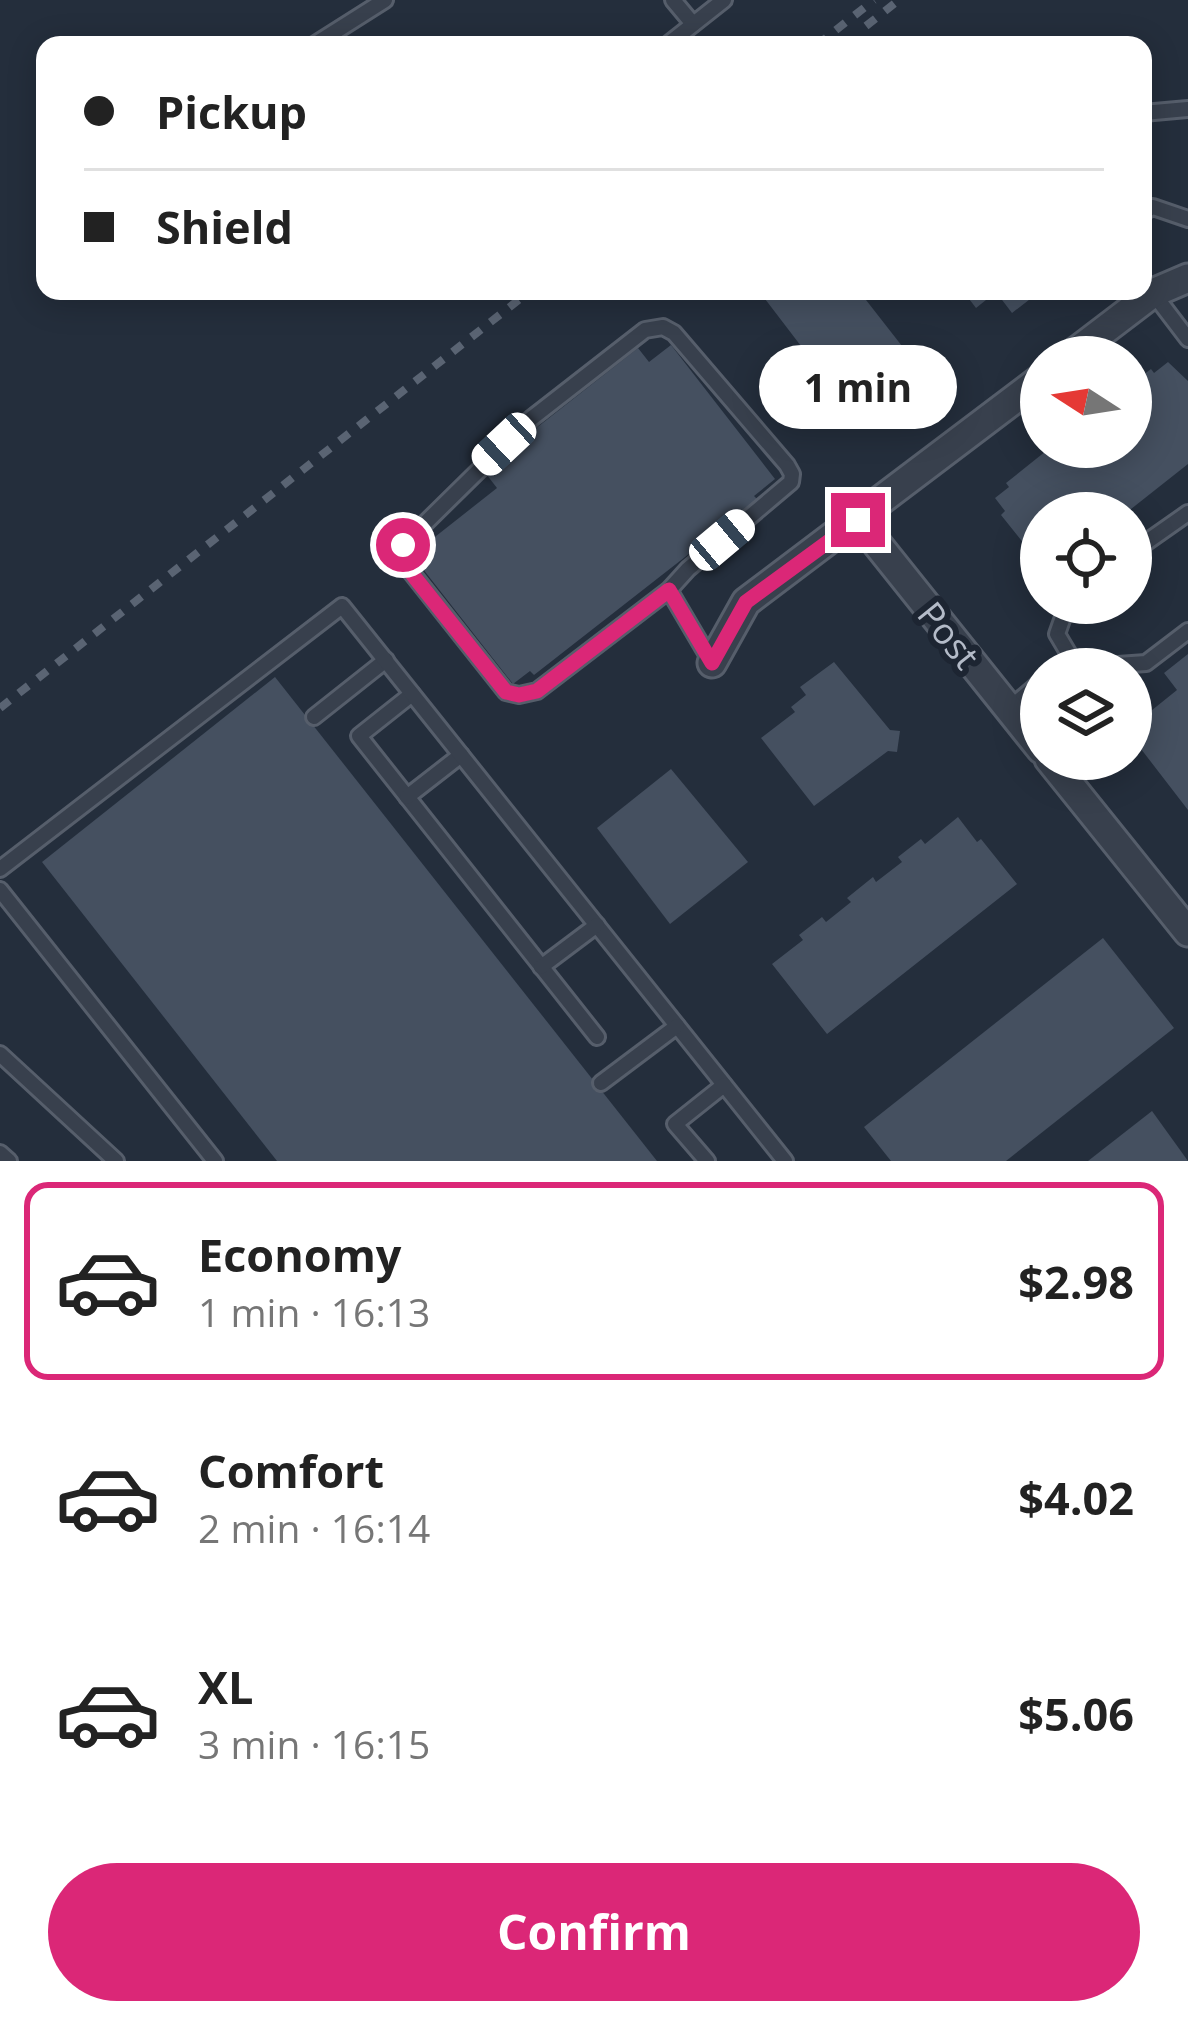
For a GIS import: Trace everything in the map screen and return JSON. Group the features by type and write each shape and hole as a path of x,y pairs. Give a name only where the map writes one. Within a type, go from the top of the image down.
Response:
{"street":[{"path":"1153,293 1188,278"},
{"path":"1097,336 1144,300"},
{"path":"712,663 746,602 1020,395"},
{"name":"Post","path":"858,520 1020,723"},
{"path":"1066,780 1188,932"}],"lane":[{"path":"328,36 385,0"},
{"path":"673,0 693,24"},
{"path":"678,36 724,0"},
{"path":"1152,112 1188,109"},
{"path":"1152,208 1188,219"},
{"path":"1153,293 1188,340"},
{"path":"663,327 674,333 792,474 790,482 669,590 537,691 519,695 506,692 416,579 401,553 403,545 532,418 645,330 663,327"},
{"path":"1152,539 1188,513"},
{"path":"669,590 712,663"},
{"path":"0,869 343,606 785,1161"},
{"path":"1152,659 1188,632"},
{"path":"314,717 386,660"},
{"path":"412,694 359,736 597,1037"},
{"path":"1010,710 1020,701"},
{"path":"407,797 461,755"},
{"path":"0,890 215,1161"},
{"path":"542,967 596,925"},
{"path":"601,1083 677,1026"},
{"path":"0,1054 116,1161"},
{"path":"707,1161 675,1124 724,1085"},
{"path":"0,1153 9,1161"}],"building":[{"path":"766,300 866,300 909,355 896,365 901,371 864,400 859,395 846,405"},
{"path":"1002,300 1029,300 1012,313"},
{"path":"671,345 775,479 754,496 758,500 534,675 530,671 513,684 412,555 497,488 483,470 638,348 649,362"},
{"path":"1168,362 1188,381 1188,464 1152,492 1020,492 1020,539 1001,515 1005,511 995,498 1025,468 1152,468 1154,373"},
{"path":"1188,654 1188,810 1152,763 1152,710 1177,690 1164,673"},
{"path":"834,662 890,730 900,731 897,752 888,751 814,806 761,738 795,712 791,707 806,695 800,687"},
{"path":"275,677 657,1161 277,1161 42,862"},
{"path":"671,769 748,862 670,924 597,828"},
{"path":"958,817 1017,884 827,1034 772,964 803,940 799,935 822,917 826,922 873,877 876,882 902,862 898,857 921,839 925,844"},
{"path":"1103,938 1174,1028 1006,1161 891,1161 864,1127"},
{"path":"1152,1111 1188,1161 1088,1161"}],"railway":[{"path":"828,36 874,0"},
{"path":"866,26 899,0"},
{"path":"0,708 519,300"}],"route":[{"path":"403,545 403,562 416,579 506,692 519,695 537,691 669,590 712,663 746,602 858,520"}]}
